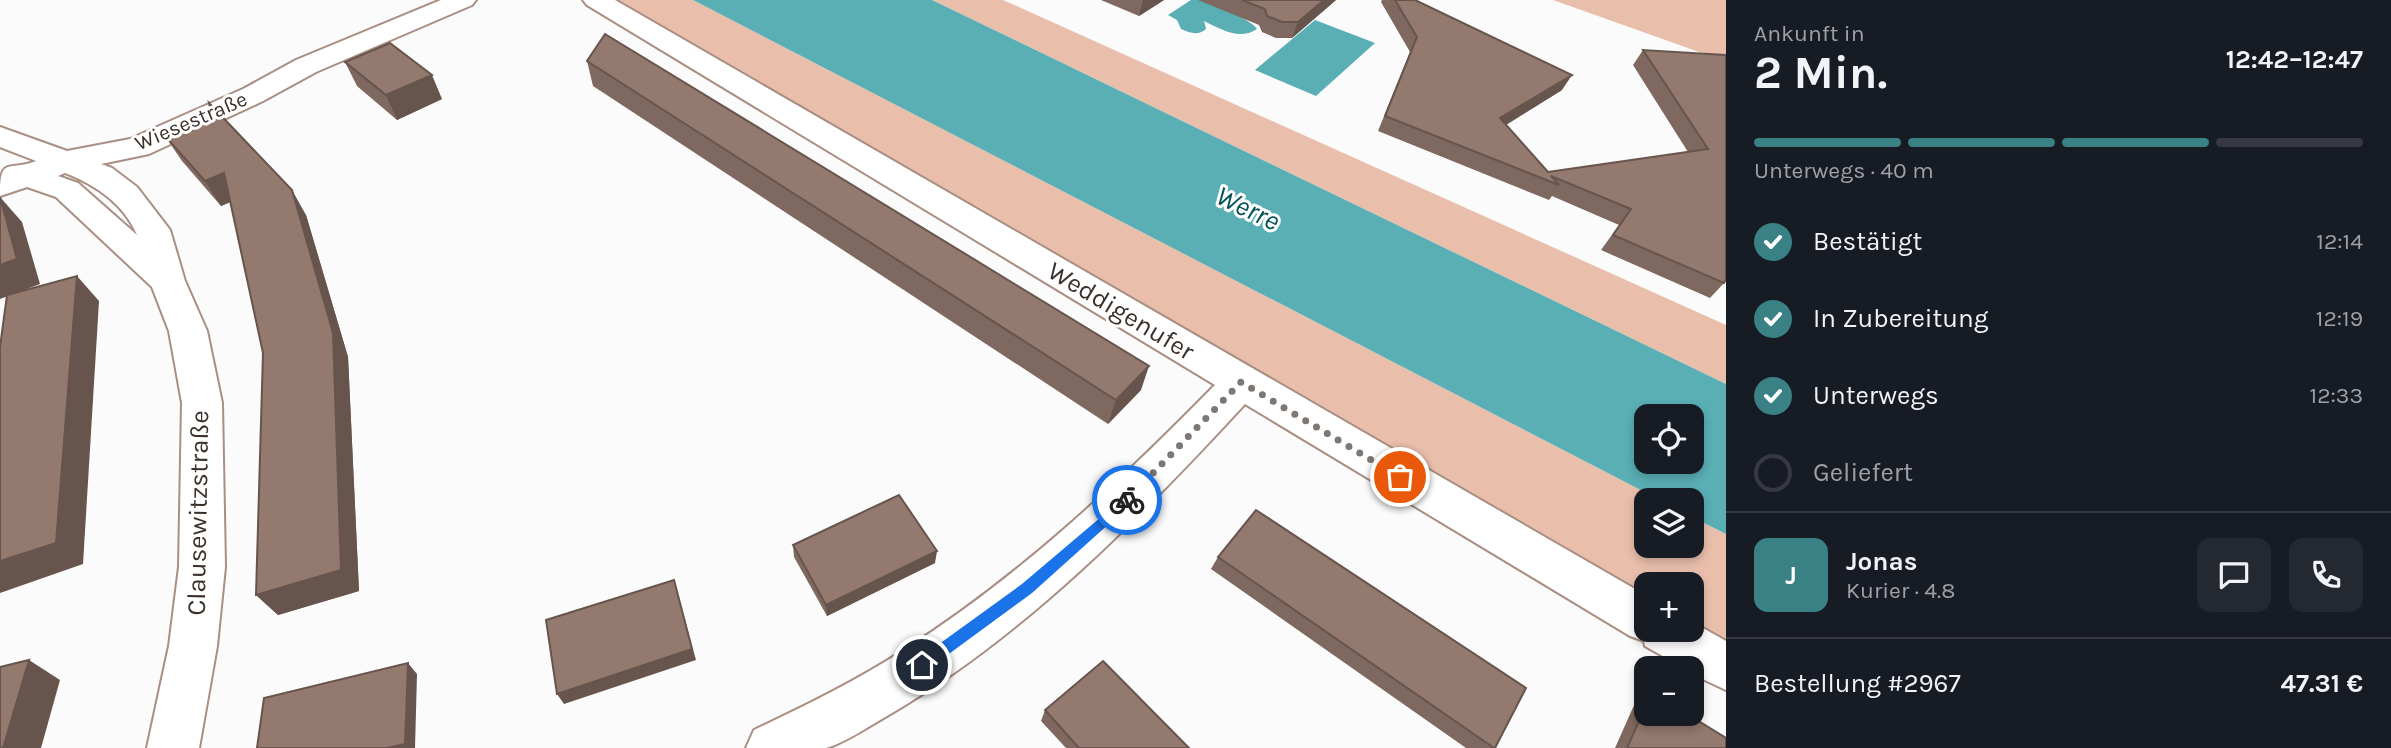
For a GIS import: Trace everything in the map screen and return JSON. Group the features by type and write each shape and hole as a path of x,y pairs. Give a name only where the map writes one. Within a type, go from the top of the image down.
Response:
{"street":[{"name":"Wiesestraße","path":"10,177 69,160 138,147 253,95 306,65 463,0"},
{"name":"Weddigenufer","path":"596,0 1634,613"},
{"name":"Wiesestraße","path":"0,136 69,160"},
{"name":"Clausewitzstraße","path":"69,160 102,175 126,194 153,230 167,281 188,331 202,402 202,567 193,646 173,748"},
{"name":"Clausewitzstraße","path":"10,177 67,190 167,281"},
{"path":"772,748 840,715 943,653 1027,588 1098,527 1161,467 1241,382"},
{"path":"1683,642 1726,667"}],"shaded area":[{"path":"612,0 693,0 1637,488 1634,488 1634,558 1704,558 1704,523 1726,534 1726,652 1704,638 1704,572 1634,572 1634,598"},
{"path":"932,0 1003,0 1726,325 1726,384"},
{"path":"1553,0 1726,0 1726,56 1699,52"}],"water":[{"name":"Werre","path":"693,0 932,0 1726,384 1726,534 1704,523 1704,488 1637,488"},
{"path":"1191,0 1212,0 1257,29 1237,34 1204,21 1206,29 1200,33 1181,29 1177,20 1168,15"},
{"path":"1315,20 1375,43 1316,96 1255,70"}],"building":[{"path":"1242,0 1324,0 1298,22 1282,22 1267,16 1265,9"},
{"path":"1395,0 1415,0 1572,75 1500,118 1548,172 1708,149 1643,50 1726,55 1724,283 1613,235 1631,209 1551,176 1559,185 1385,116 1417,37"},
{"path":"605,34 1149,366 1116,400 587,61"},
{"path":"390,43 432,75 386,95 345,62"},
{"path":"209,103 292,190 333,333 341,570 256,595 263,353 224,173 205,181 165,136 212,117"},
{"path":"0,197 17,259 0,265"},
{"path":"77,276 56,543 0,561 0,347 7,295"},
{"path":"899,495 937,551 826,605 793,545"},
{"path":"1256,510 1526,688 1495,748 1218,557"},
{"path":"674,580 692,649 557,694 546,620"},
{"path":"29,660 3,748 0,748 0,667"},
{"path":"1103,661 1189,748 1079,748 1045,710"},
{"path":"408,663 405,744 387,748 257,748 264,698"},
{"path":"1704,724 1726,738 1726,748 1627,748 1637,726"}],"way so far":[{"path":"1127,500 1170,459 1241,382 1400,477"}],"route":[{"path":"922,665 943,653 1027,588 1127,500"}]}
